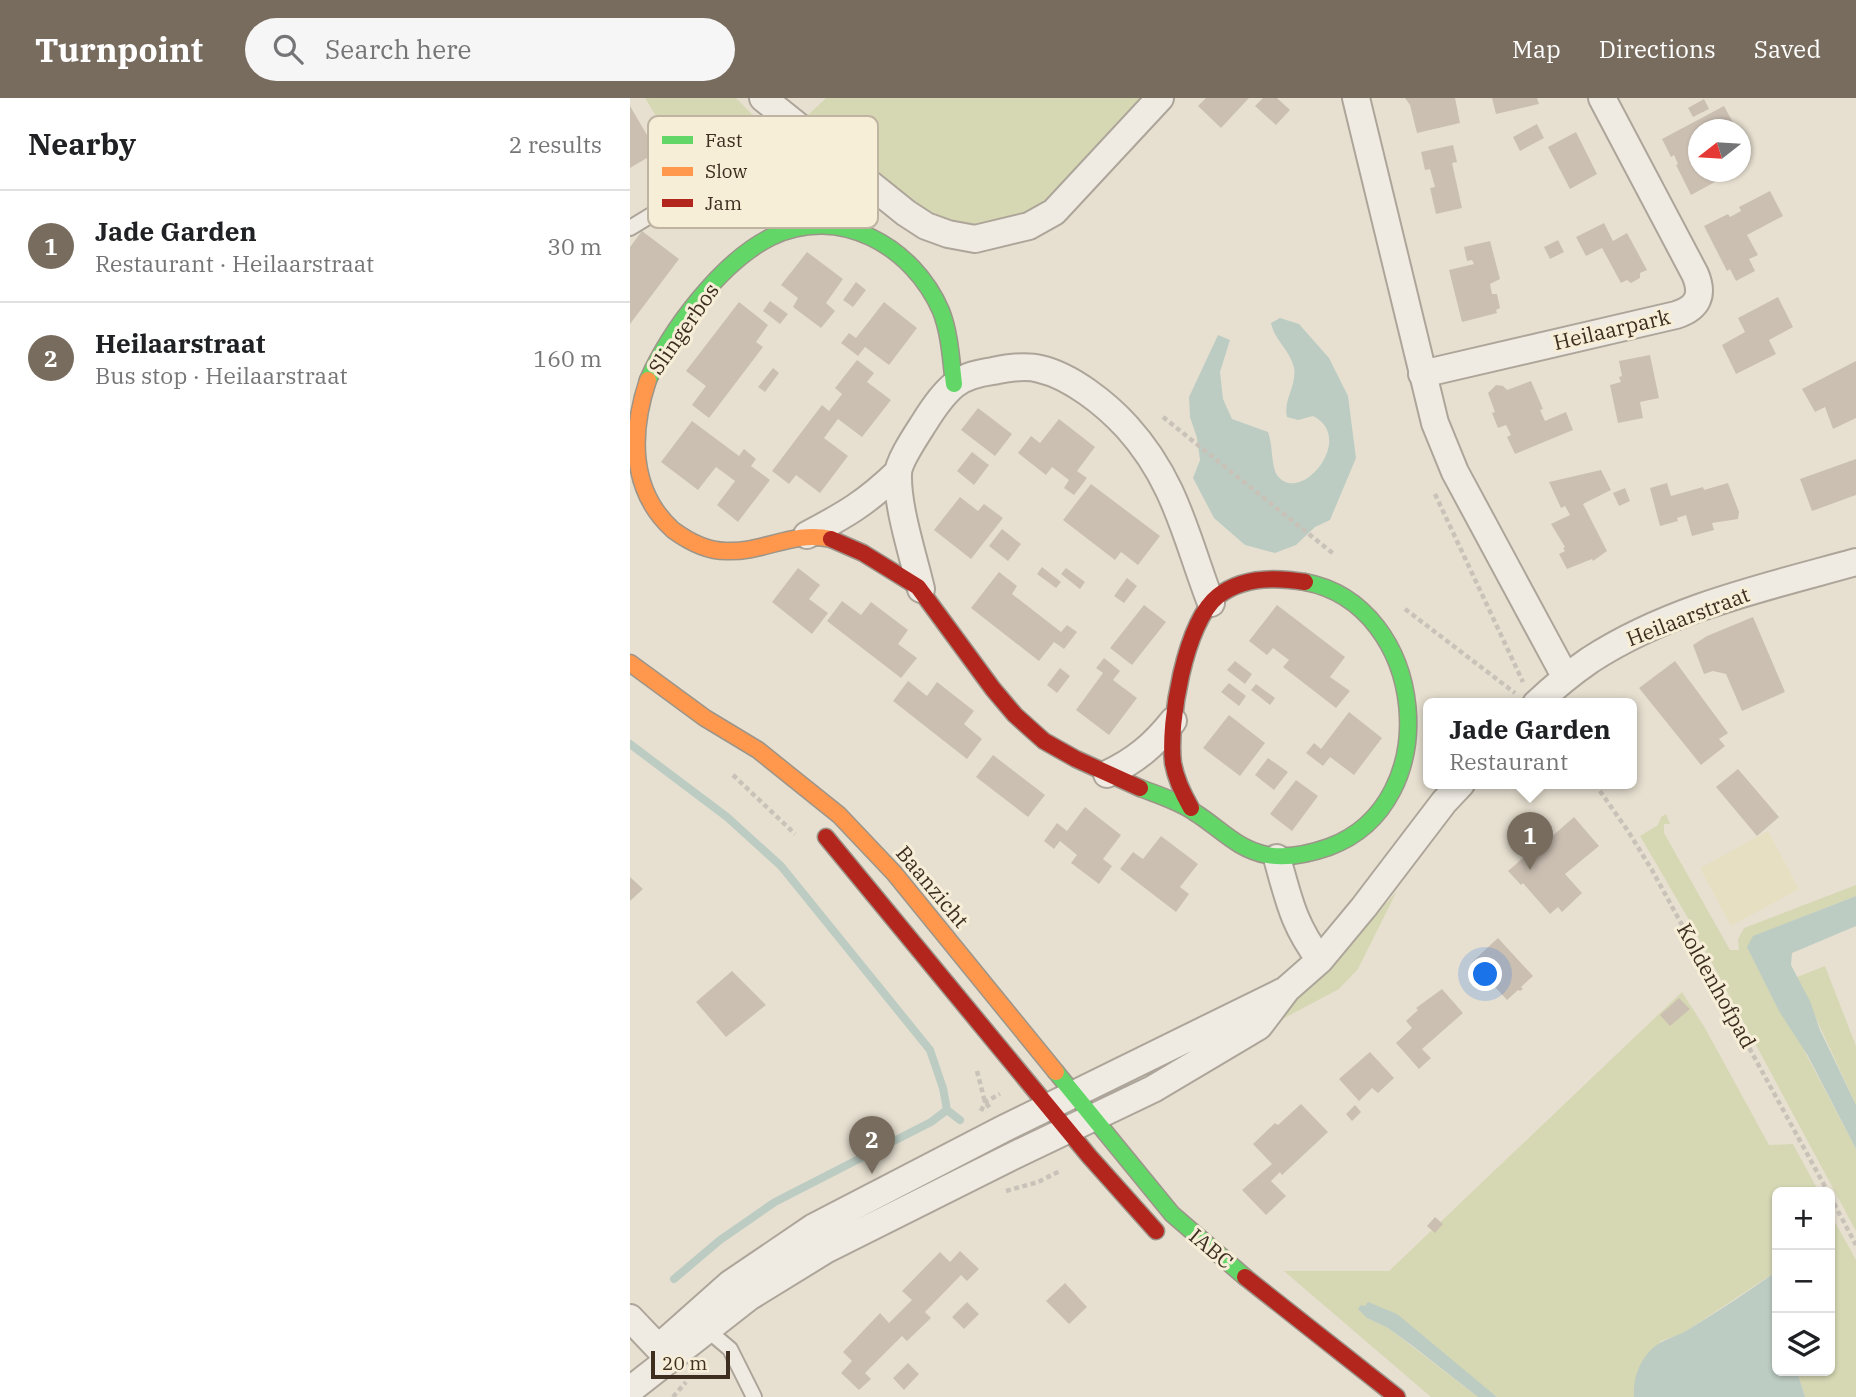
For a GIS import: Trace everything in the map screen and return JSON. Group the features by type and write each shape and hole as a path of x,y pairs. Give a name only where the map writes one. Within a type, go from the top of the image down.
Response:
{"street":[{"path":"763,98 785,116"},
{"path":"878,191 906,214 926,226 948,234 975,239 1029,226 1054,212 1160,98"},
{"path":"1356,98 1435,423 1455,472 1566,678"},
{"name":"Heilaarpark","path":"1422,374 1676,315 1690,310 1698,302 1700,287 1695,274 1602,98"},
{"path":"885,242 906,214"},
{"name":"Slingerbos","path":"798,228 769,238 725,272 700,299 663,353 645,386 632,426 632,459 638,487 654,511 675,531 701,548 734,552 807,535 850,513 898,472 916,435 954,384 975,373 1040,369 1081,386 1127,426 1153,461 1185,524 1194,559 1211,603"},
{"name":"Slingerbos","path":"852,228 885,242 904,256 924,279 940,307 949,336 954,384"},
{"name":"Slingerbos","path":"898,472 902,509 921,589"},
{"name":"Slingerbos","path":"807,535 833,538 884,564 921,589 1010,711 1045,743 1107,774 1191,808 1246,849 1277,858 1322,850 1351,836 1377,816 1394,788 1407,756 1410,721 1405,686 1392,650 1374,622 1357,605 1335,590 1271,577 1228,589 1211,603 1201,616 1192,640 1177,694 1173,721 1173,754 1178,780 1191,808"},
{"name":"Heilaarstraat","path":"1536,698 1591,659 1630,637 1698,608 1856,562"},
{"name":"Baanzicht","path":"630,663 705,718 758,750 799,780 867,843 1095,1117"},
{"name":"Baanzicht","path":"705,718 770,781"},
{"path":"1107,774 1127,765 1146,751 1173,721"},
{"path":"699,1322 749,1297 827,1249 1153,1089 1259,1026 1287,989 1320,960 1456,789"},
{"path":"814,824 856,871 1049,1107"},
{"path":"1277,858 1292,914 1301,935 1320,960"},
{"path":"630,1388 699,1322 730,1283 814,1227 1287,989"},
{"name":"IABC","path":"1049,1107 1105,1175 1165,1239"},
{"name":"IABC","path":"1095,1117 1172,1214 1241,1274 1397,1397"},
{"path":"630,1318 664,1354"},
{"path":"1345,1377 1371,1397"}],"lane":[{"path":"630,228 648,217"},
{"path":"699,1322 730,1349 754,1397"}],"path":[{"path":"1163,417 1339,558"},
{"path":"1403,607 1508,688 1526,698"},
{"name":"Koldenhofpad","path":"1599,789 1652,870 1825,1187"},
{"name":"Koldenhofpad","path":"1835,1205 1856,1245"}],"shaded area":[{"path":"1280,318 1299,324 1329,358 1348,396 1356,458 1330,520 1315,527 1296,545 1275,553 1245,545 1214,518 1193,478 1200,460 1190,417 1189,397 1218,335 1230,340 1220,372 1223,399 1232,419 1268,432 1275,471 1287,483 1299,482 1310,476 1327,453 1329,439 1325,426 1313,416 1298,420 1287,417 1294,368 1271,323"},
{"path":"1768,831 1799,889 1731,926 1700,868"},
{"path":"1856,896 1856,926 1792,953 1791,965 1856,1105 1856,1149 1808,1056 1779,1011 1747,947 1753,936"},
{"path":"1772,1274 1772,1376 1799,1376 1805,1397 1634,1397 1635,1378 1639,1367 1653,1348 1698,1324"},
{"path":"1368,1302 1397,1314 1497,1397 1478,1397 1388,1328 1367,1318 1358,1309"}],"green space":[{"path":"645,98 736,98 754,116 656,116"},
{"path":"826,98 1144,98 1035,210 1011,221 978,225 944,218 911,201 878,175 878,116 807,116"},
{"path":"1666,814 1670,824 1664,824 1664,833 1730,950 1739,950 1738,939 1744,928 1856,885 1856,896 1754,936 1796,1035 1856,1149 1856,1231 1835,1192 1835,1187 1832,1187 1685,913 1640,836 1658,825 1661,817"},
{"path":"1397,891 1358,969 1339,989 1262,1030 1318,981"},
{"path":"1825,966 1856,1046 1856,1105 1797,977"},
{"path":"1682,992 1705,1028 1769,1145 1793,1144 1816,1187 1772,1187 1772,1274 1683,1333 1661,1341 1634,1388 1634,1397 1497,1397 1436,1348 1363,1312 1367,1318 1388,1328 1478,1397 1431,1397 1284,1271 1389,1271"},
{"path":"1835,1222 1856,1260 1856,1397 1805,1397 1799,1376 1835,1376"}],"building":[{"path":"1206,98 1249,98 1221,128 1198,106"},
{"path":"1263,98 1277,98 1290,110 1276,125 1255,106"},
{"path":"1405,98 1455,98 1460,123 1417,133 1410,105"},
{"path":"1492,98 1537,98 1539,104 1496,114"},
{"path":"1704,99 1709,109 1693,117 1688,108"},
{"path":"630,106 648,137 648,157 630,168"},
{"path":"1724,106 1731,119 1700,119"},
{"path":"1537,124 1544,138 1520,151 1513,137"},
{"path":"1688,125 1688,182 1715,182 1691,195 1674,155 1671,157 1662,139"},
{"path":"1576,132 1597,174 1570,189 1548,147"},
{"path":"1453,145 1457,162 1452,163 1462,208 1436,214 1430,188 1435,187 1430,169 1425,170 1421,152"},
{"path":"1770,191 1783,216 1747,235 1758,255 1749,259 1755,271 1736,281 1730,269 1727,271 1704,226 1728,214 1730,217 1741,211 1739,207"},
{"path":"1604,223 1613,241 1627,233 1647,270 1631,283 1627,280 1621,283 1602,248 1586,256 1576,237"},
{"path":"642,231 679,259 630,324 630,247"},
{"path":"1558,240 1564,252 1550,259 1544,247"},
{"path":"1490,241 1500,279 1490,284 1492,294 1497,294 1500,308 1496,310 1497,313 1462,322 1449,270 1474,264 1472,260 1467,261 1464,247"},
{"path":"807,252 843,279 826,303 835,311 821,328 793,307 798,298 781,285"},
{"path":"856,282 866,290 853,307 843,300"},
{"path":"1778,297 1793,327 1769,340 1776,354 1736,374 1722,345 1745,332 1738,318"},
{"path":"770,301 788,314 780,324 763,311"},
{"path":"739,302 768,325 756,342 763,347 709,418 692,405 706,386 686,371"},
{"path":"884,302 917,328 889,365 865,347 858,356 841,343 849,333 856,338"},
{"path":"1650,355 1659,398 1640,402 1643,418 1618,423 1610,385 1621,382 1619,361"},
{"path":"857,360 874,373 867,382 891,400 862,437 838,419 824,438 848,456 820,493 796,475 789,484 772,471 822,405 829,411 842,394 835,388"},
{"path":"1856,361 1856,418 1833,429 1825,407 1815,412 1802,389"},
{"path":"773,368 779,373 765,392 758,387"},
{"path":"1531,381 1545,421 1566,412 1573,430 1515,454 1507,437 1511,435 1506,425 1498,428 1488,393 1496,385 1507,390"},
{"path":"978,408 1012,434 995,456 961,430"},
{"path":"1059,419 1095,447 1077,471 1087,478 1074,495 1064,488 1069,480 1052,467 1046,475 1018,453 1031,436 1040,443"},
{"path":"692,421 739,456 744,449 756,459 751,466 770,480 738,522 717,505 735,481 716,467 698,490 661,462"},
{"path":"972,452 989,465 974,485 957,471"},
{"path":"1856,459 1856,495 1812,511 1800,479"},
{"path":"1601,470 1611,490 1583,504 1607,551 1593,561 1592,559 1567,569 1559,554 1565,551 1565,547 1551,524 1570,515 1565,506 1561,508 1549,482"},
{"path":"1667,483 1671,496 1728,483 1739,512 1738,519 1712,523 1714,530 1692,536 1686,515 1677,518 1678,521 1660,526 1650,488"},
{"path":"1091,484 1160,536 1138,565 1121,552 1115,560 1063,520"},
{"path":"1625,488 1630,501 1619,506 1613,493"},
{"path":"960,497 978,511 984,504 1003,518 971,559 934,530"},
{"path":"1002,529 1021,544 1008,561 989,546"},
{"path":"1042,567 1061,582 1056,588 1037,574"},
{"path":"798,568 820,585 809,599 828,613 812,634 772,602"},
{"path":"1066,568 1085,582 1080,589 1061,574"},
{"path":"999,572 1017,586 1012,594 1061,632 1067,625 1077,632 1064,649 1054,642 1039,661 971,608"},
{"path":"1127,578 1137,586 1124,603 1114,596"},
{"path":"842,601 861,615 871,602 908,630 898,644 917,658 901,678 827,621"},
{"path":"1144,605 1166,622 1132,665 1110,648"},
{"path":"1277,605 1345,657 1330,677 1350,691 1336,708 1283,667 1289,660 1273,648 1267,655 1249,641"},
{"path":"1753,617 1785,692 1742,711 1726,674 1713,671 1704,674 1693,645 1707,636"},
{"path":"1104,658 1120,671 1113,680 1137,698 1109,735 1076,710 1103,673 1096,668"},
{"path":"1235,661 1252,674 1245,684 1227,670"},
{"path":"1675,661 1728,733 1719,739 1725,746 1701,765 1639,688"},
{"path":"1060,668 1070,676 1057,693 1047,685"},
{"path":"908,681 927,696 937,682 974,711 964,724 982,739 967,759 893,701"},
{"path":"1229,683 1246,696 1239,706 1221,692"},
{"path":"1256,684 1275,698 1270,705 1251,690"},
{"path":"1349,712 1382,738 1354,775 1330,757 1323,766 1306,753 1314,743 1321,749"},
{"path":"1229,715 1265,743 1240,776 1203,748"},
{"path":"993,755 1045,795 1028,817 976,777"},
{"path":"1268,758 1288,772 1274,790 1255,775"},
{"path":"1738,769 1779,817 1757,836 1716,787"},
{"path":"1296,780 1318,796 1292,831 1270,814"},
{"path":"1085,807 1121,835 1103,859 1112,866 1099,884 1071,863 1077,855 1060,841 1054,849 1044,841 1057,823 1067,831"},
{"path":"1574,817 1599,846 1565,874 1582,893 1562,912 1558,907 1550,914 1523,883 1521,885 1508,871 1523,858 1525,860"},
{"path":"1161,836 1198,864 1180,887 1189,894 1176,912 1120,869 1133,852 1143,859"},
{"path":"630,877 643,889 630,901"},
{"path":"1498,938 1533,976 1521,987 1523,989 1507,1000 1472,962"},
{"path":"732,971 766,1005 726,1037 696,1002"},
{"path":"1442,989 1463,1013 1422,1049 1431,1058 1419,1069 1396,1043 1412,1028 1406,1021 1418,1010 1416,1008"},
{"path":"1679,998 1690,1009 1670,1026 1660,1015"},
{"path":"1370,1052 1394,1078 1378,1093 1372,1088 1359,1101 1339,1079"},
{"path":"1301,1104 1328,1132 1282,1175 1280,1172 1271,1181 1286,1196 1266,1215 1242,1190 1272,1164 1253,1144"},
{"path":"1355,1105 1361,1112 1352,1121 1346,1114"},
{"path":"1435,1217 1443,1224 1435,1233 1427,1226"},
{"path":"960,1251 979,1269 967,1281 961,1275 925,1312 931,1318 907,1341 902,1336 865,1373 871,1379 859,1390 841,1373 852,1361 843,1352 880,1313 889,1323 912,1300 902,1291 940,1252 950,1262"},
{"path":"1065,1283 1087,1307 1069,1324 1046,1301"},
{"path":"967,1302 979,1314 964,1329 952,1317"},
{"path":"908,1363 919,1374 904,1390 893,1378"}],"waterway":[{"path":"630,744 727,817 781,866 930,1050 943,1088 947,1110 960,1120"},
{"path":"674,1279 720,1240 775,1202 931,1122 947,1110"}],"traffic: fast":[{"path":"648,380 683,319 716,280 752,248 771,237 797,228"},
{"path":"841,228 871,237 893,250 912,267 928,288 944,320 954,384"},
{"path":"1140,788 1168,798 1203,818 1237,843 1267,855 1291,856 1321,850 1367,824 1393,790 1406,750 1407,707 1398,664 1377,627 1346,598 1305,582"},
{"path":"1056,1072 1172,1214 1245,1277"}],"traffic: slow":[{"path":"648,380 638,421 641,480 648,498 673,530 698,545 726,551 753,549 804,537 831,539"},
{"path":"630,663 705,718 758,750 839,815 894,873 1056,1072"}],"traffic: jam":[{"path":"831,539 863,553 918,587 993,689 1015,715 1044,741 1140,788"},
{"path":"1191,808 1176,775 1172,745 1181,674 1196,627 1206,609 1218,596 1238,585 1271,579 1305,582"},
{"path":"826,837 1089,1156 1156,1231"},
{"path":"1245,1277 1397,1397"}],"place":[{"name":"Jade Garden","path":"1530,870"},
{"name":"Heilaarstraat","path":"872,1174"}]}
